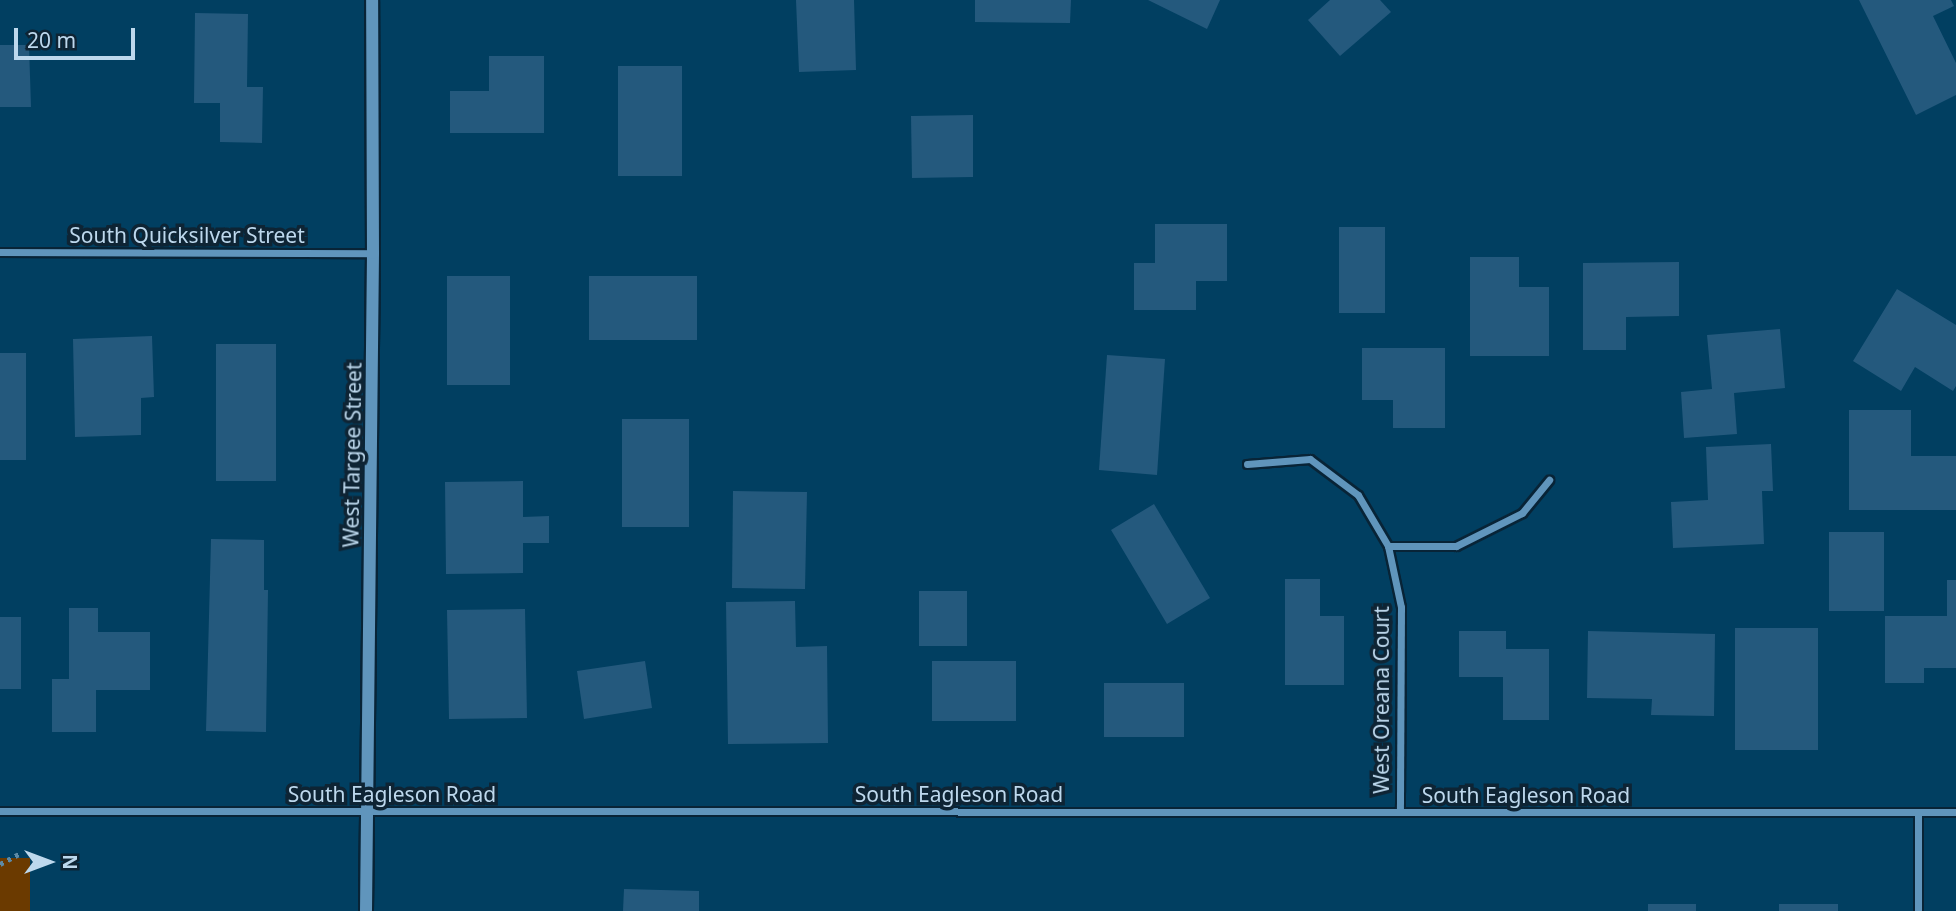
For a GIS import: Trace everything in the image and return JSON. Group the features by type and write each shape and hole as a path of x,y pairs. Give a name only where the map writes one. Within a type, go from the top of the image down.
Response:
{"street":[{"name":"West Targee Street","path":"366,911 373,253 372,0"},
{"name":"South Quicksilver Street","path":"0,252 373,253"},
{"name":"West Oreana Court","path":"1247,464 1310,459 1358,495 1388,546 1401,607 1399,812"},
{"path":"1388,546 1456,546 1522,513 1549,480"},
{"name":"South Eagleson Road","path":"0,811 1956,812"},
{"path":"1918,812 1918,911"}],"path":[{"path":"0,863 21,853"}],"shaded area":[{"path":"0,858 30,858 30,911 0,911"}],"building":[{"path":"796,0 854,0 856,70 799,72"},
{"path":"975,0 1071,0 1070,23 975,22"},
{"path":"1148,0 1220,0 1207,29"},
{"path":"1330,0 1380,0 1391,12 1340,56 1308,20"},
{"path":"1859,0 1951,0 1954,6 1933,16 1956,63 1956,95 1916,115"},
{"path":"195,13 248,14 247,87 263,87 262,143 220,142 220,103 194,103"},
{"path":"0,45 29,45 31,107 0,107"},
{"path":"489,56 544,56 544,133 450,133 450,91 489,91"},
{"path":"618,66 682,66 682,176 618,176"},
{"path":"973,115 973,177 912,178 911,116"},
{"path":"1155,224 1227,224 1227,281 1196,281 1196,310 1134,310 1134,263 1155,263"},
{"path":"1339,227 1385,227 1385,313 1339,313"},
{"path":"1470,257 1519,257 1519,287 1549,287 1549,356 1470,356"},
{"path":"1679,262 1679,316 1626,317 1626,350 1583,350 1583,263"},
{"path":"447,276 510,276 510,385 447,385"},
{"path":"589,276 697,276 697,340 589,340"},
{"path":"1897,289 1956,325 1956,386 1953,391 1915,367 1901,391 1853,361"},
{"path":"1780,329 1785,388 1734,393 1737,434 1684,438 1681,392 1712,389 1707,335"},
{"path":"152,336 154,397 141,398 141,435 75,437 73,339"},
{"path":"216,344 276,344 276,481 216,481"},
{"path":"1362,348 1445,348 1445,428 1393,428 1393,400 1362,400"},
{"path":"0,353 26,353 26,460 0,460"},
{"path":"1107,355 1165,359 1157,475 1099,470"},
{"path":"1849,410 1911,410 1911,456 1956,456 1956,510 1849,510"},
{"path":"622,419 689,419 689,527 622,527"},
{"path":"1771,444 1773,491 1762,491 1764,544 1673,548 1671,502 1708,500 1706,447"},
{"path":"523,481 523,517 549,516 549,543 523,543 523,573 446,574 445,482"},
{"path":"733,491 807,492 805,589 732,588"},
{"path":"1154,504 1210,598 1167,624 1111,530"},
{"path":"1829,532 1884,532 1884,611 1829,611"},
{"path":"211,539 264,540 264,590 268,590 266,732 206,731"},
{"path":"1285,579 1320,579 1320,616 1344,616 1344,685 1285,685"},
{"path":"1947,580 1956,580 1956,668 1924,668 1924,683 1885,683 1885,616 1947,616"},
{"path":"919,591 967,591 967,646 919,646"},
{"path":"795,601 796,647 827,646 828,743 728,744 726,602"},
{"path":"69,608 98,608 98,632 150,632 150,690 96,690 96,732 52,732 52,679 69,679"},
{"path":"525,609 527,718 449,719 447,610"},
{"path":"0,617 21,617 21,689 0,689"},
{"path":"1735,628 1818,628 1818,750 1735,750"},
{"path":"1459,631 1506,631 1506,649 1549,649 1549,720 1503,720 1503,677 1459,677"},
{"path":"1588,631 1715,634 1714,716 1651,715 1652,699 1587,698"},
{"path":"645,661 652,708 584,719 577,671"},
{"path":"932,661 1016,661 1016,721 932,721"},
{"path":"1104,683 1184,683 1184,737 1104,737"},
{"path":"624,889 699,891 699,911 623,911"},
{"path":"1648,904 1696,904 1696,911 1648,911"},
{"path":"1779,904 1838,904 1838,911 1779,911"}]}
